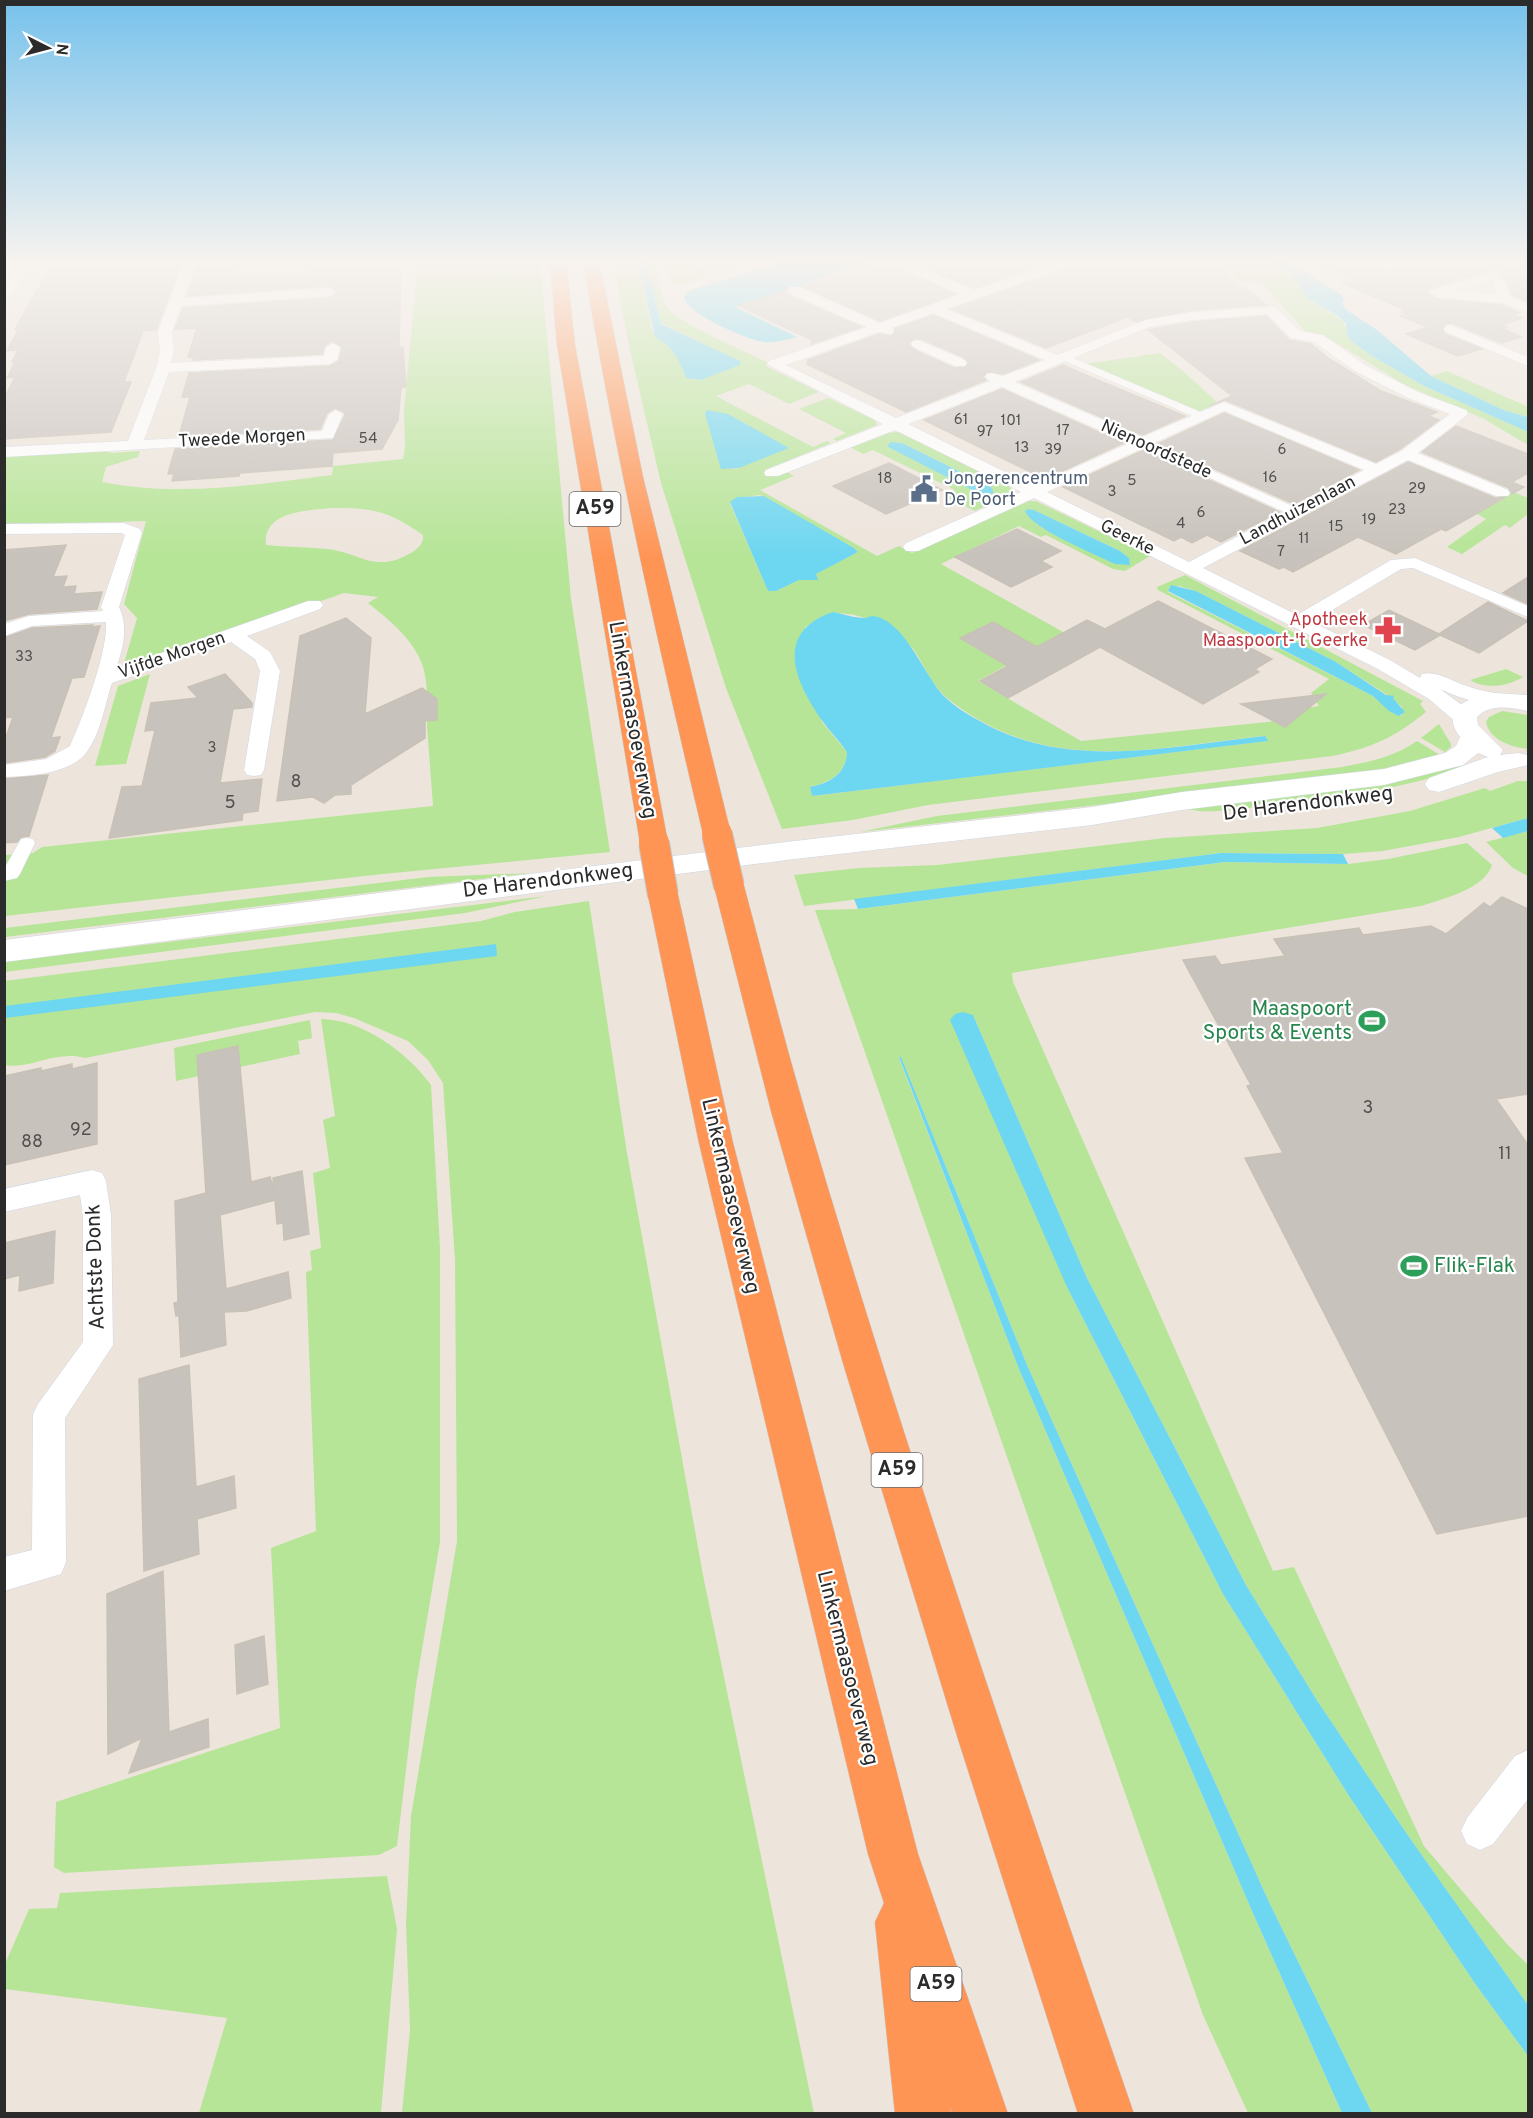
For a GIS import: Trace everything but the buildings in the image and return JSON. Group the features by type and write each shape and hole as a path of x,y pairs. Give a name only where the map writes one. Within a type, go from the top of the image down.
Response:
{"highway":[{"name":"Linkermaasoeverweg","path":"569,360 663,895 716,1143 893,1854 980,2114"},
{"name":"A59","path":"608,360 644,527 729,886 788,1108 859,1351 947,1629 1106,2114"},
{"name":"A59","path":"893,1854 923,2114"},
{"path":"1084,2048 1117,2114"}],"main road":[{"name":"De Harendonkweg","path":"4,951 786,851 1092,816 1182,801 1384,777 1454,759 1467,750 1467,710 1476,704 1516,699"},
{"path":"1468,728 1490,751 1523,761"},
{"name":"De Harendonkweg","path":"1092,816 1241,816 1305,809 1396,794 1452,780 1503,761 1523,761"}],"street":[{"path":"134,445 165,360"},
{"path":"163,368 330,360"},
{"name":"Geerke","path":"786,360 774,364 1383,664 1403,678 1448,702 1468,728"},
{"path":"953,360 960,363"},
{"path":"772,473 1056,360"},
{"path":"1065,360 1201,416"},
{"name":"Landhuizenlaan","path":"1190,568 1407,454 1461,413 1413,395 1349,360"},
{"name":"Nienoordstede","path":"984,373 1295,512"},
{"path":"912,547 1224,406 1377,470"},
{"name":"Tweede Morgen","path":"4,452 328,435 336,414"},
{"path":"1407,454 1502,493"},
{"path":"4,529 124,528 134,533 110,608 115,616 115,642 82,747 62,762 40,768 4,771"},
{"path":"1298,622 1397,564 1416,563 1528,612"},
{"path":"233,635 314,605"},
{"path":"4,631 29,621 115,616"},
{"name":"Vijfde Morgen","path":"102,680 233,635 263,656 270,671 254,770"},
{"name":"Geerke","path":"1383,664 1411,671 1464,692 1516,699"},
{"path":"4,874 11,874 27,843"},
{"name":"Achtste Donk","path":"4,1201 92,1181 97,1215 98,1345 49,1414 49,1562 4,1574"},
{"path":"1480,1831 1528,1769"}],"green space":[{"path":"409,360 549,360 571,599 610,852 383,874 5,916 4,855 33,853 42,847 433,806 425,674 419,657 403,634 368,603 378,597 344,593 122,671 137,618 124,604 146,521 5,525 5,455 102,450 111,453 140,451 138,457 106,467 102,482 160,489 188,489 217,488 332,475 333,466 403,459 404,410","holes":["330,508 369,510 389,515 423,535 418,548 398,559 377,562 327,549 266,545 271,525 288,515"]},
{"path":"632,360 679,360 686,378 700,380 739,365 740,362 736,360 762,360 767,362 766,366 819,392 789,404 749,384 716,396 813,447 827,441 831,443 765,470 775,476 787,472 794,476 760,490 877,556 899,546 912,553 1029,501 1036,501 1150,556 1125,571 1113,569 1046,535 1041,537 1019,526 941,564 1065,633 978,681 1081,741 1276,721 1293,710 1319,706 1311,693 1329,679 1158,590 1157,587 1185,575 1423,701 1420,704 1426,712 1382,740 1332,756 928,805 853,820 782,829 726,688 661,483","holes":["719,412 739,468 734,469 705,413","760,495 854,548 858,552 815,574 817,580 799,580 776,591 768,591 730,503 737,498","1034,510 1120,551 1129,558 1128,564 1115,564 1037,524 1026,512","1179,586 1196,591 1336,662 1392,698 1402,707 1402,715 1399,716 1373,696 1168,592 1170,587","833,612 865,618 876,623 914,650 933,682 948,699 985,723 1023,739 1061,748 1100,751 1140,750 1264,736 1267,741 812,796 810,787 836,776 844,766 847,752 822,722 805,627"]},
{"path":"1113,360 1169,360 1218,403 1200,411 1085,364"},
{"path":"1364,360 1379,360 1424,386 1528,432 1528,445 1484,419 1405,385"},
{"path":"1447,371 1528,407 1528,417 1506,411 1431,376"},
{"path":"828,398 875,420 877,425 837,441 833,439 846,433 799,409"},
{"path":"899,432 1010,486 1012,492 975,511 944,496 955,490 873,450 863,454 850,447 886,433","holes":["892,442 902,443 991,487 992,492 982,494 890,448 889,445"]},
{"path":"1509,490 1528,498 1528,514 1510,528 1505,525 1462,554 1447,547 1486,519 1475,513"},
{"path":"1506,669 1523,677 1497,686 1483,685 1470,680"},
{"path":"150,674 126,764 95,766 118,686"},
{"path":"1502,711 1528,715 1528,749 1502,742 1488,729 1486,722 1489,717"},
{"path":"1439,724 1451,744 1445,752 1421,738"},
{"path":"1417,741 1440,755 1379,770 1298,782 860,832 937,816 1342,767 1390,755"},
{"path":"1456,765 1462,769 1412,783 1335,797 1221,811 1184,808"},
{"path":"1518,781 1528,781 1528,818 1459,837 1383,851 1343,854 1221,853 804,906 794,875 859,868 937,865 1165,838 1317,828 1410,811 1485,788 1490,791"},
{"path":"1528,831 1528,876 1513,868 1486,842"},
{"path":"1467,843 1492,865 1488,873 1481,881 1462,892 1421,906 1012,973 1013,982 1273,1571 1294,1567 1424,1846 1507,1944 1528,1965 1528,2005 1409,1837 1318,1702 1246,1585 1087,1278 973,1015 1067,1287 1223,1594 1349,1796 1476,1985 1528,2056 1528,2113 1372,2113 1269,1902 1027,1365 901,1057 899,1058 1019,1369 1252,1911 1342,2113 1248,2113 1203,2015 815,910 858,909 1225,862 1348,864 1388,859"},
{"path":"531,873 5,937 5,928 428,877"},
{"path":"547,896 465,913 5,972 4,962"},
{"path":"589,901 627,1153 703,1575 814,2113 402,2113 410,2029 406,1925 411,1816 457,1541 455,1260 443,1083 428,1060 408,1041 354,1018 336,1013 315,1012 85,1058 63,1056 24,1065 4,1065 4,981 481,921 515,912"},
{"path":"321,1019 352,1025 383,1040 410,1061 431,1085 440,1248 440,1542 416,1685 397,1846 379,1855 64,1873 54,1867 56,1802 280,1728 271,1548 316,1531 306,1272 312,1270 310,1251 321,1248 313,1173 330,1168 323,1120 335,1116"},
{"path":"310,1020 312,1038 298,1041 300,1054 176,1081 174,1048"},
{"path":"387,1876 397,1929 381,2113 199,2113 227,2018 5,1989 5,1964 29,1909 57,1908 60,1893"}],"water":[{"path":"678,360 740,361 740,365 701,380 686,378"},
{"path":"1379,360 1412,360 1431,376 1506,411 1528,417 1528,432 1424,386"},
{"path":"707,410 728,414 789,448 739,468 721,469 705,414"},
{"path":"892,442 902,443 991,487 994,493 982,495 888,447"},
{"path":"764,496 858,552 816,574 818,580 799,580 776,591 768,591 730,502 737,497"},
{"path":"1028,509 1120,551 1129,558 1130,565 1115,564 1051,533 1030,518 1025,511"},
{"path":"1171,585 1196,591 1336,662 1386,695 1394,696 1393,698 1405,712 1399,716 1389,711 1373,696 1168,591"},
{"path":"833,612 861,618 873,616 895,627 937,688 949,700 974,718 1012,736 1047,746 1082,751 1156,749 1265,736 1268,741 812,796 810,787 836,776 844,766 847,752 821,719 803,689 797,673 796,644 802,632 814,621"},
{"path":"1528,818 1528,831 1503,838 1492,828"},
{"path":"1221,853 1343,854 1348,864 1225,862 858,909 854,899"},
{"path":"496,944 497,956 5,1018 5,1006"},
{"path":"963,1012 973,1015 1087,1278 1246,1585 1318,1702 1409,1837 1528,2005 1528,2056 1476,1985 1349,1796 1223,1594 1067,1287 950,1020 955,1014"},
{"path":"899,1057 901,1057 1027,1365 1269,1902 1372,2113 1342,2113 1252,1911 1019,1369"}],"tunnel":[{"path":"960,363 984,373"}],"place":[{"name":"Jongerencentrum De Poort","path":"924,489"},
{"name":"Apotheek Maaspoort-'t Geerke","path":"1388,630"},
{"name":"Maaspoort Sports & Events","path":"1372,1021"},
{"name":"Flik-Flak","path":"1414,1266"}]}
